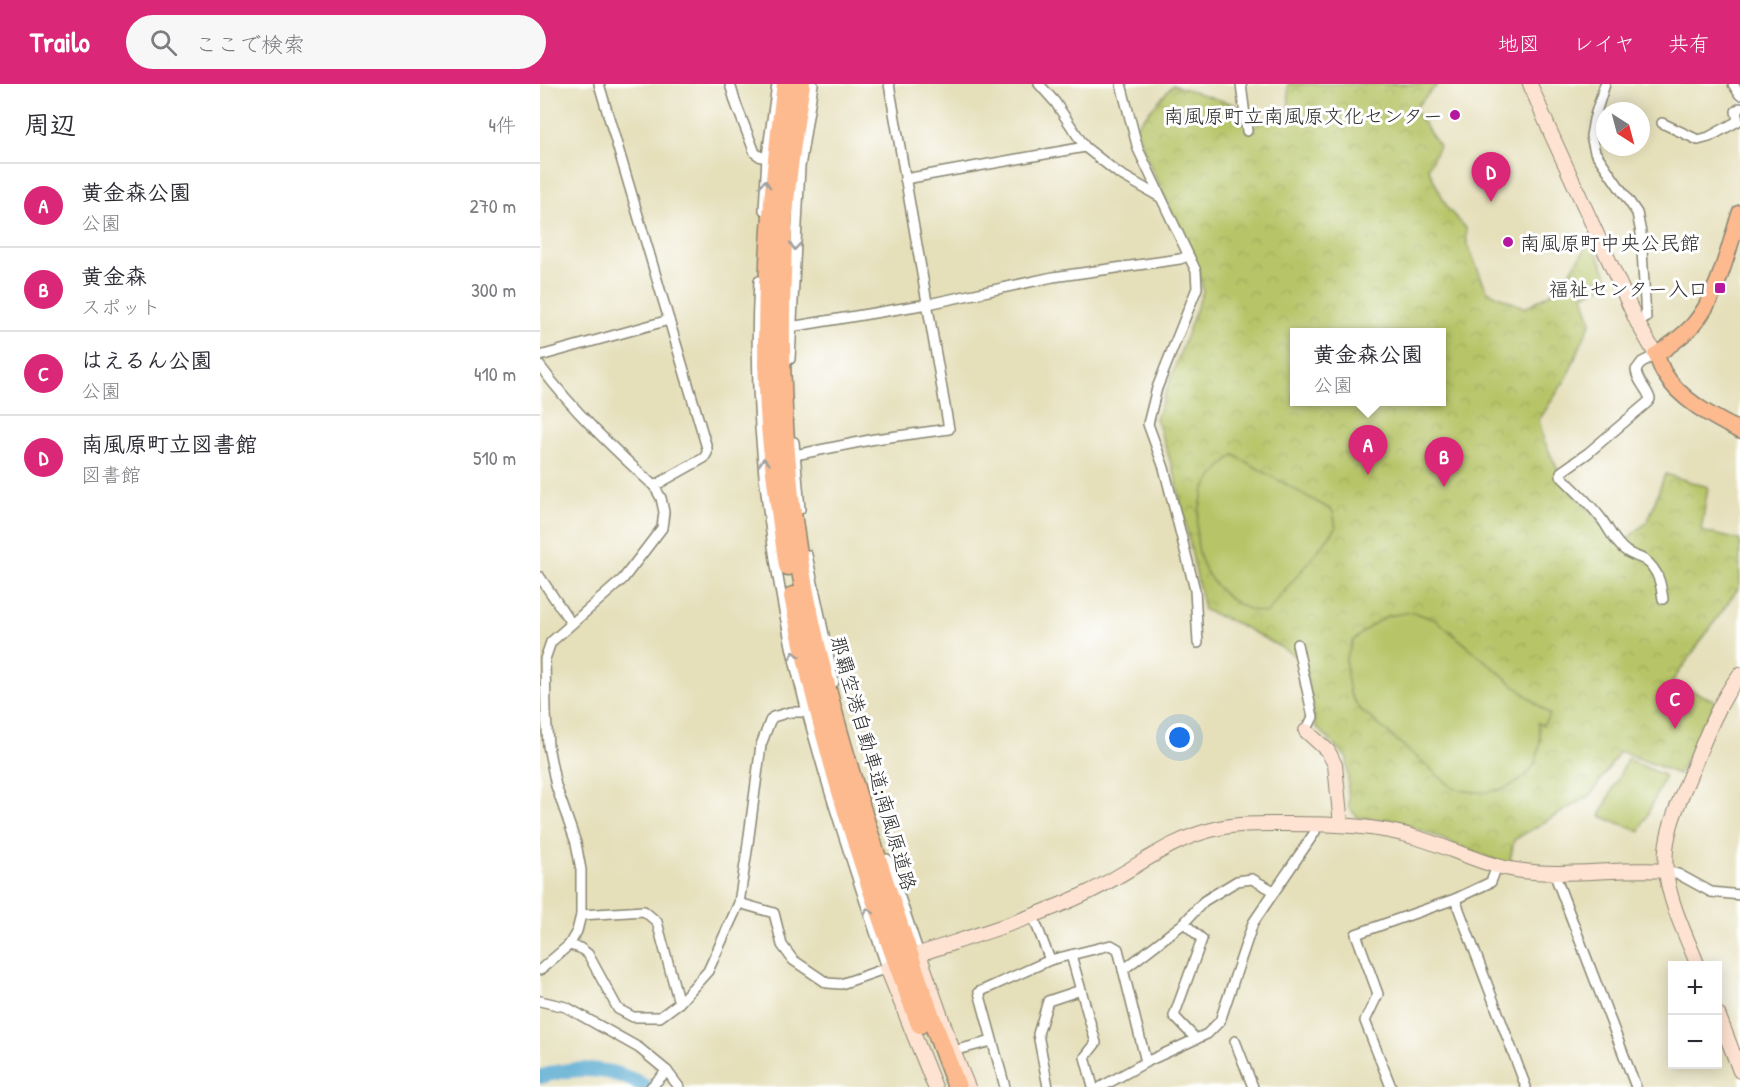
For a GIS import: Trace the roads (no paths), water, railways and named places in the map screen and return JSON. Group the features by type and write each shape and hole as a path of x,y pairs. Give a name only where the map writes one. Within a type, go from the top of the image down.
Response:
{"highway":[{"name":"那覇空港自動車道;南風原道路","path":"786,84 772,215 768,291 770,425 777,499 789,575 818,708 848,815 886,931 944,1087"},
{"name":"那覇空港自動車道;南風原道路","path":"801,84 784,215 781,360 783,424 801,573 831,706 856,789 910,958 957,1087"}],"main road":[{"path":"1656,355 1692,326 1705,307 1715,288 1740,213"},
{"path":"1656,355 1670,366 1694,392 1740,419"},
{"path":"1656,355 1663,372 1688,398 1707,413 1740,431"}],"street":[{"path":"599,84 707,448 704,458 654,486"},
{"path":"730,84 756,153 761,157 767,156"},
{"path":"777,84 767,156 757,315 759,413 779,579 808,712 834,802 887,968 934,1087"},
{"path":"813,84 800,167 790,327 789,405 803,534 840,709 866,799 953,1051 968,1087"},
{"path":"795,455 874,439 949,429 889,84"},
{"path":"1039,84 1055,102 1085,147 1118,173 1160,197"},
{"path":"1121,84 1138,149 1196,271 1197,288 1157,388 1148,424 1164,468 1195,590 1198,643"},
{"path":"1241,84 1247,131"},
{"path":"1530,84 1637,322 1656,355 1638,365 1636,370 1637,379 1649,395 1648,402 1588,453 1561,472 1561,476 1604,522 1611,535 1626,551 1644,558 1651,565 1660,579 1663,599"},
{"path":"1605,84 1591,136 1595,152 1637,213 1641,233 1646,318 1637,322"},
{"path":"1733,84 1740,95"},
{"path":"1662,123 1698,140 1738,121 1736,111 1740,108"},
{"path":"905,179 1085,147"},
{"path":"790,327 928,304 1053,277 1188,256"},
{"path":"540,356 669,320"},
{"path":"540,366 575,410 654,486 661,498 664,512 662,528 623,579 551,642 545,659 543,714 556,786 576,843 581,870 581,915 577,931 569,945 540,970"},
{"path":"540,577 571,623"},
{"path":"1297,644 1313,717 1305,731 1328,751 1335,765 1341,825"},
{"path":"1696,961 1671,892 1666,871 1667,845 1679,802 1712,722 1740,674"},
{"path":"569,945 580,948 588,954 618,1009 633,1017 660,1017 679,1003 708,971 739,903 760,745 773,717 790,712 808,712"},
{"path":"1101,1087 1146,1062 1207,1034 1220,1022 1253,923 1315,832 1314,824"},
{"path":"919,954 1033,916 1090,892 1175,844 1201,833 1232,825 1341,825 1401,834 1497,866 1517,870 1554,873 1666,871 1678,874 1711,892 1740,896"},
{"path":"1391,1087 1365,1021 1378,994 1356,934 1455,899 1491,882 1497,866"},
{"path":"1554,873 1636,1087"},
{"path":"1123,970 1184,923 1204,901 1237,881 1252,879 1274,891"},
{"path":"1455,899 1526,1087"},
{"path":"739,903 774,913 782,945 793,960 827,983 841,984 887,968"},
{"path":"581,915 644,911 657,922 679,1003"},
{"path":"1033,916 1050,960"},
{"path":"1184,923 1202,939 1174,1016 1196,1039"},
{"path":"1005,1087 979,992 1050,960 1111,945 1136,960"},
{"path":"1118,949 1146,1062"},
{"path":"1071,955 1096,1043 1085,1058 1093,1087"},
{"path":"1048,1087 1038,1034 1048,1001 1081,990"},
{"path":"540,1001 566,1007 639,1048 667,1071 679,1087"},
{"path":"1718,1015 1740,1071"},
{"path":"953,1051 992,1041"},
{"path":"1235,1041 1253,1087"},
{"path":"651,1087 667,1071"}],"waterway":[{"path":"540,1077 567,1071 594,1070 621,1075 646,1087"}],"place":[{"name":"南風原町立南風原文化センター","path":"1455,115"},
{"name":"南風原町立図書館","path":"1491,202"},
{"name":"南風原町中央公民館","path":"1508,242"},
{"name":"福祉センター入口","path":"1720,288"},
{"name":"黄金森公園","path":"1368,475"},
{"name":"黄金森","path":"1444,487"},
{"name":"はえるん公園","path":"1675,729"}]}
